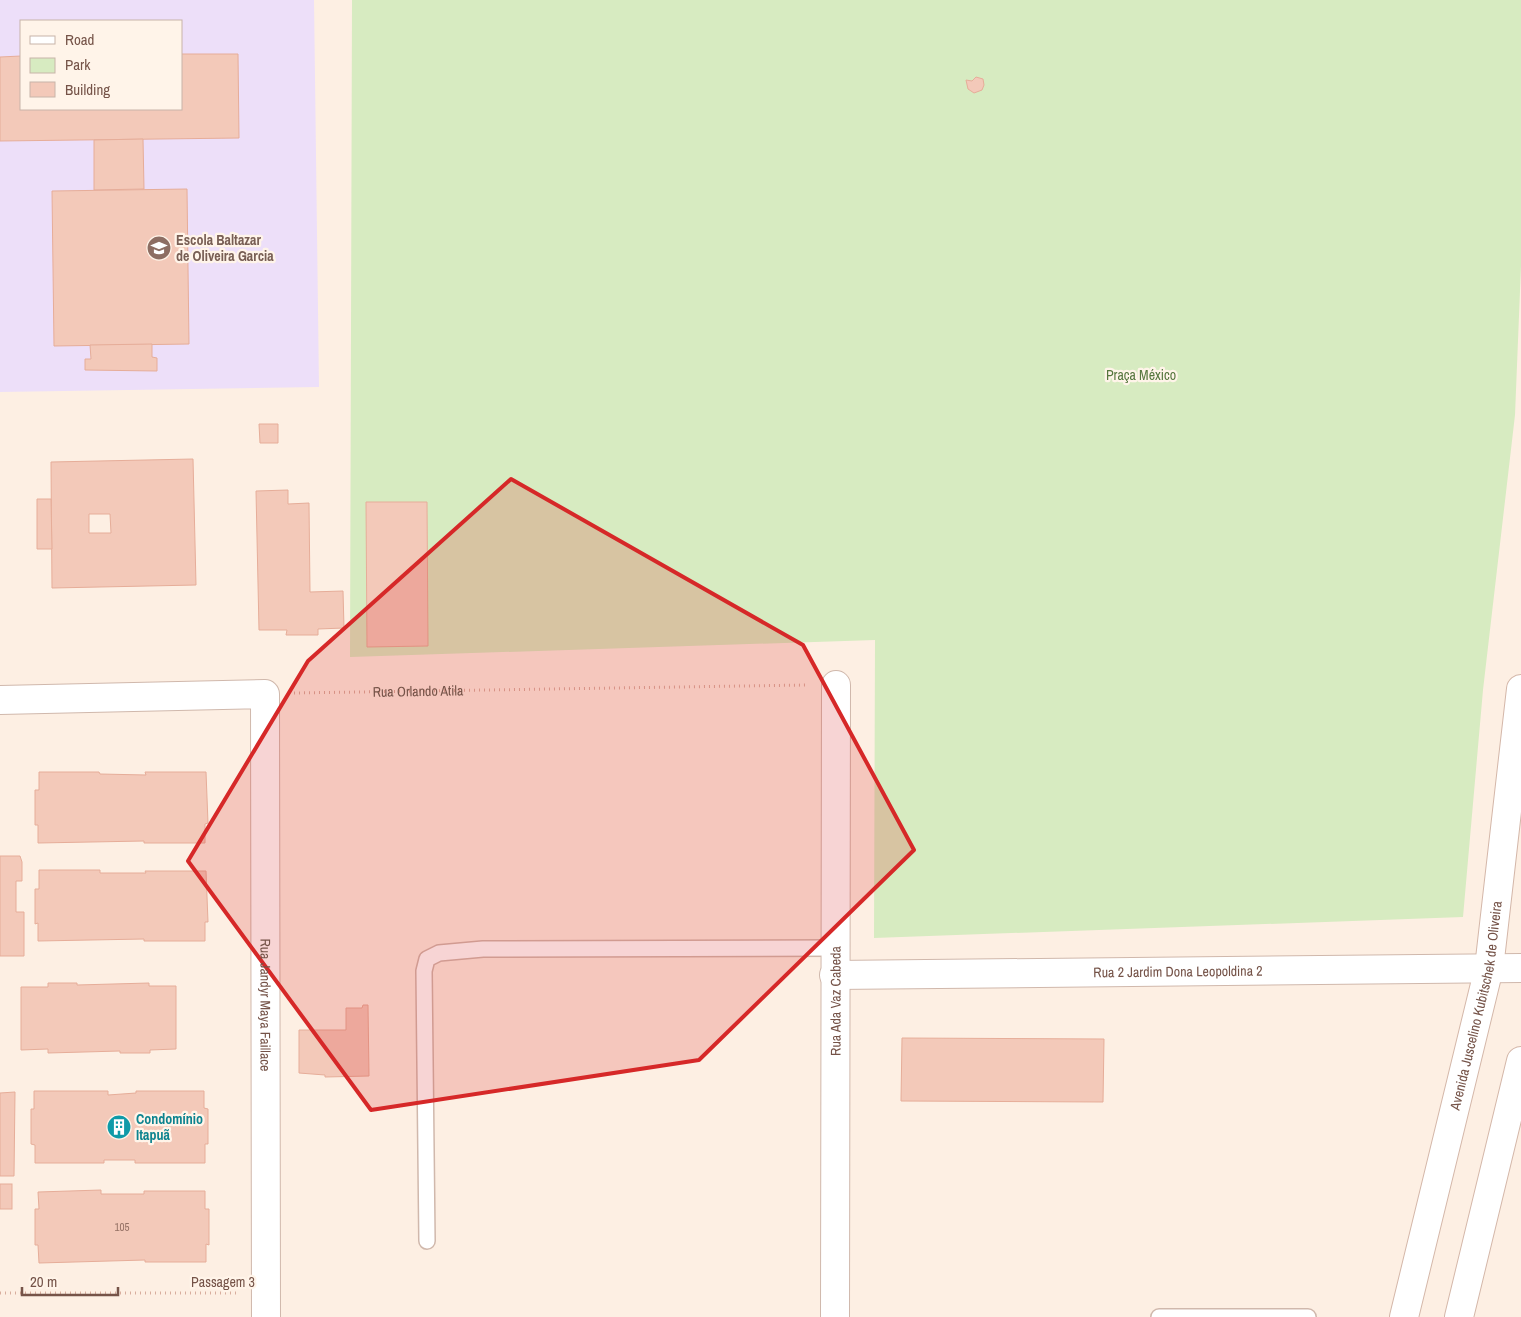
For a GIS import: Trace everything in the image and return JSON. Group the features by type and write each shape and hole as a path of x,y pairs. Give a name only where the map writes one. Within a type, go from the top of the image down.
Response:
{"street":[{"name":"Rua Ada Vaz Cabeda","path":"835,1317 834,975 836,685"},
{"name":"Avenida Juscelino Kubitschek de Oliveira","path":"1404,1317 1490,968 1521,689"},
{"path":"0,700 265,694"},
{"name":"Rua Jandyr Maya Faillace","path":"265,694 266,1305"},
{"name":"Rua 2 Jardim Dona Leopoldina 2","path":"834,975 1521,968"},
{"path":"1458,1317 1521,1060"}],"lane":[{"path":"428,1241 424,971 427,959 439,953 483,949 835,948"},
{"path":"1159,1317 1308,1317"}],"path":[{"name":"Rua Orlando Atila","path":"265,694 836,685"},
{"name":"Passagem 3","path":"0,1293 266,1305"}],"highlighted area":[{"path":"511,479 803,645 914,850 699,1060 371,1110 188,861 308,661"}],"shaded area":[{"name":"Escola Baltazar de Oliveira Garcia","path":"0,0 314,0 319,387 0,392"}],"green space":[{"name":"Praça México","path":"352,0 1521,0 1521,266 1515,415 1483,690 1463,917 874,938 875,640 350,657"}],"building":[{"path":"182,54 238,54 239,138 0,141 0,57 20,56 20,110 182,110"},
{"path":"976,77 983,79 984,85 982,90 974,93 968,89 966,80 972,81"},
{"path":"143,139 144,189 94,190 94,140"},
{"path":"187,189 189,344 54,346 52,191"},
{"path":"152,344 152,357 157,358 157,371 85,370 85,359 91,359 90,345"},
{"path":"259,424 278,424 278,443 260,443"},
{"path":"193,459 196,585 52,588 51,462","holes":["89,514 110,514 111,533 89,533"]},
{"path":"288,490 288,504 309,503 310,592 343,591 344,628 318,629 318,635 286,635 287,630 259,630 256,491"},
{"path":"37,499 51,499 52,549 37,549"},
{"path":"366,502 427,502 428,646 367,647"},
{"path":"39,772 99,772 100,774 146,775 145,772 206,772 208,823 205,824 205,843 144,843 144,841 38,843 38,825 35,825 35,790 39,790"},
{"path":"0,856 20,856 22,862 22,881 16,881 16,912 24,912 24,956 0,956"},
{"path":"39,870 100,870 100,873 206,871 208,922 205,922 205,941 144,941 144,939 38,941 38,923 35,924 35,889 39,889"},
{"path":"48,983 77,983 77,985 149,983 149,986 176,986 176,1049 150,1050 150,1053 120,1053 120,1051 48,1053 48,1049 21,1050 21,987 48,987"},
{"path":"363,1005 368,1005 369,1076 325,1077 325,1075 299,1073 299,1030 346,1030 346,1008 362,1008"},
{"path":"902,1038 1104,1039 1103,1102 901,1101"},
{"name":"Condomínio Itapuã","path":"34,1091 108,1091 108,1095 136,1093 136,1091 204,1091 204,1108 208,1109 208,1144 205,1144 205,1163 135,1163 135,1160 104,1160 104,1163 35,1163 35,1145 31,1144 31,1109 34,1109"},
{"path":"15,1092 14,1176 0,1176 0,1093"},
{"path":"0,1184 12,1184 12,1209 0,1209"},
{"path":"101,1190 101,1194 144,1194 144,1191 205,1191 205,1209 209,1209 209,1245 206,1244 206,1262 145,1262 145,1260 39,1263 38,1245 35,1245 35,1209 39,1209 38,1192"}],"place":[{"name":"Escola Baltazar de Oliveira Garcia","path":"159,248"},
{"name":"Condomínio Itapuã","path":"119,1127"}]}
